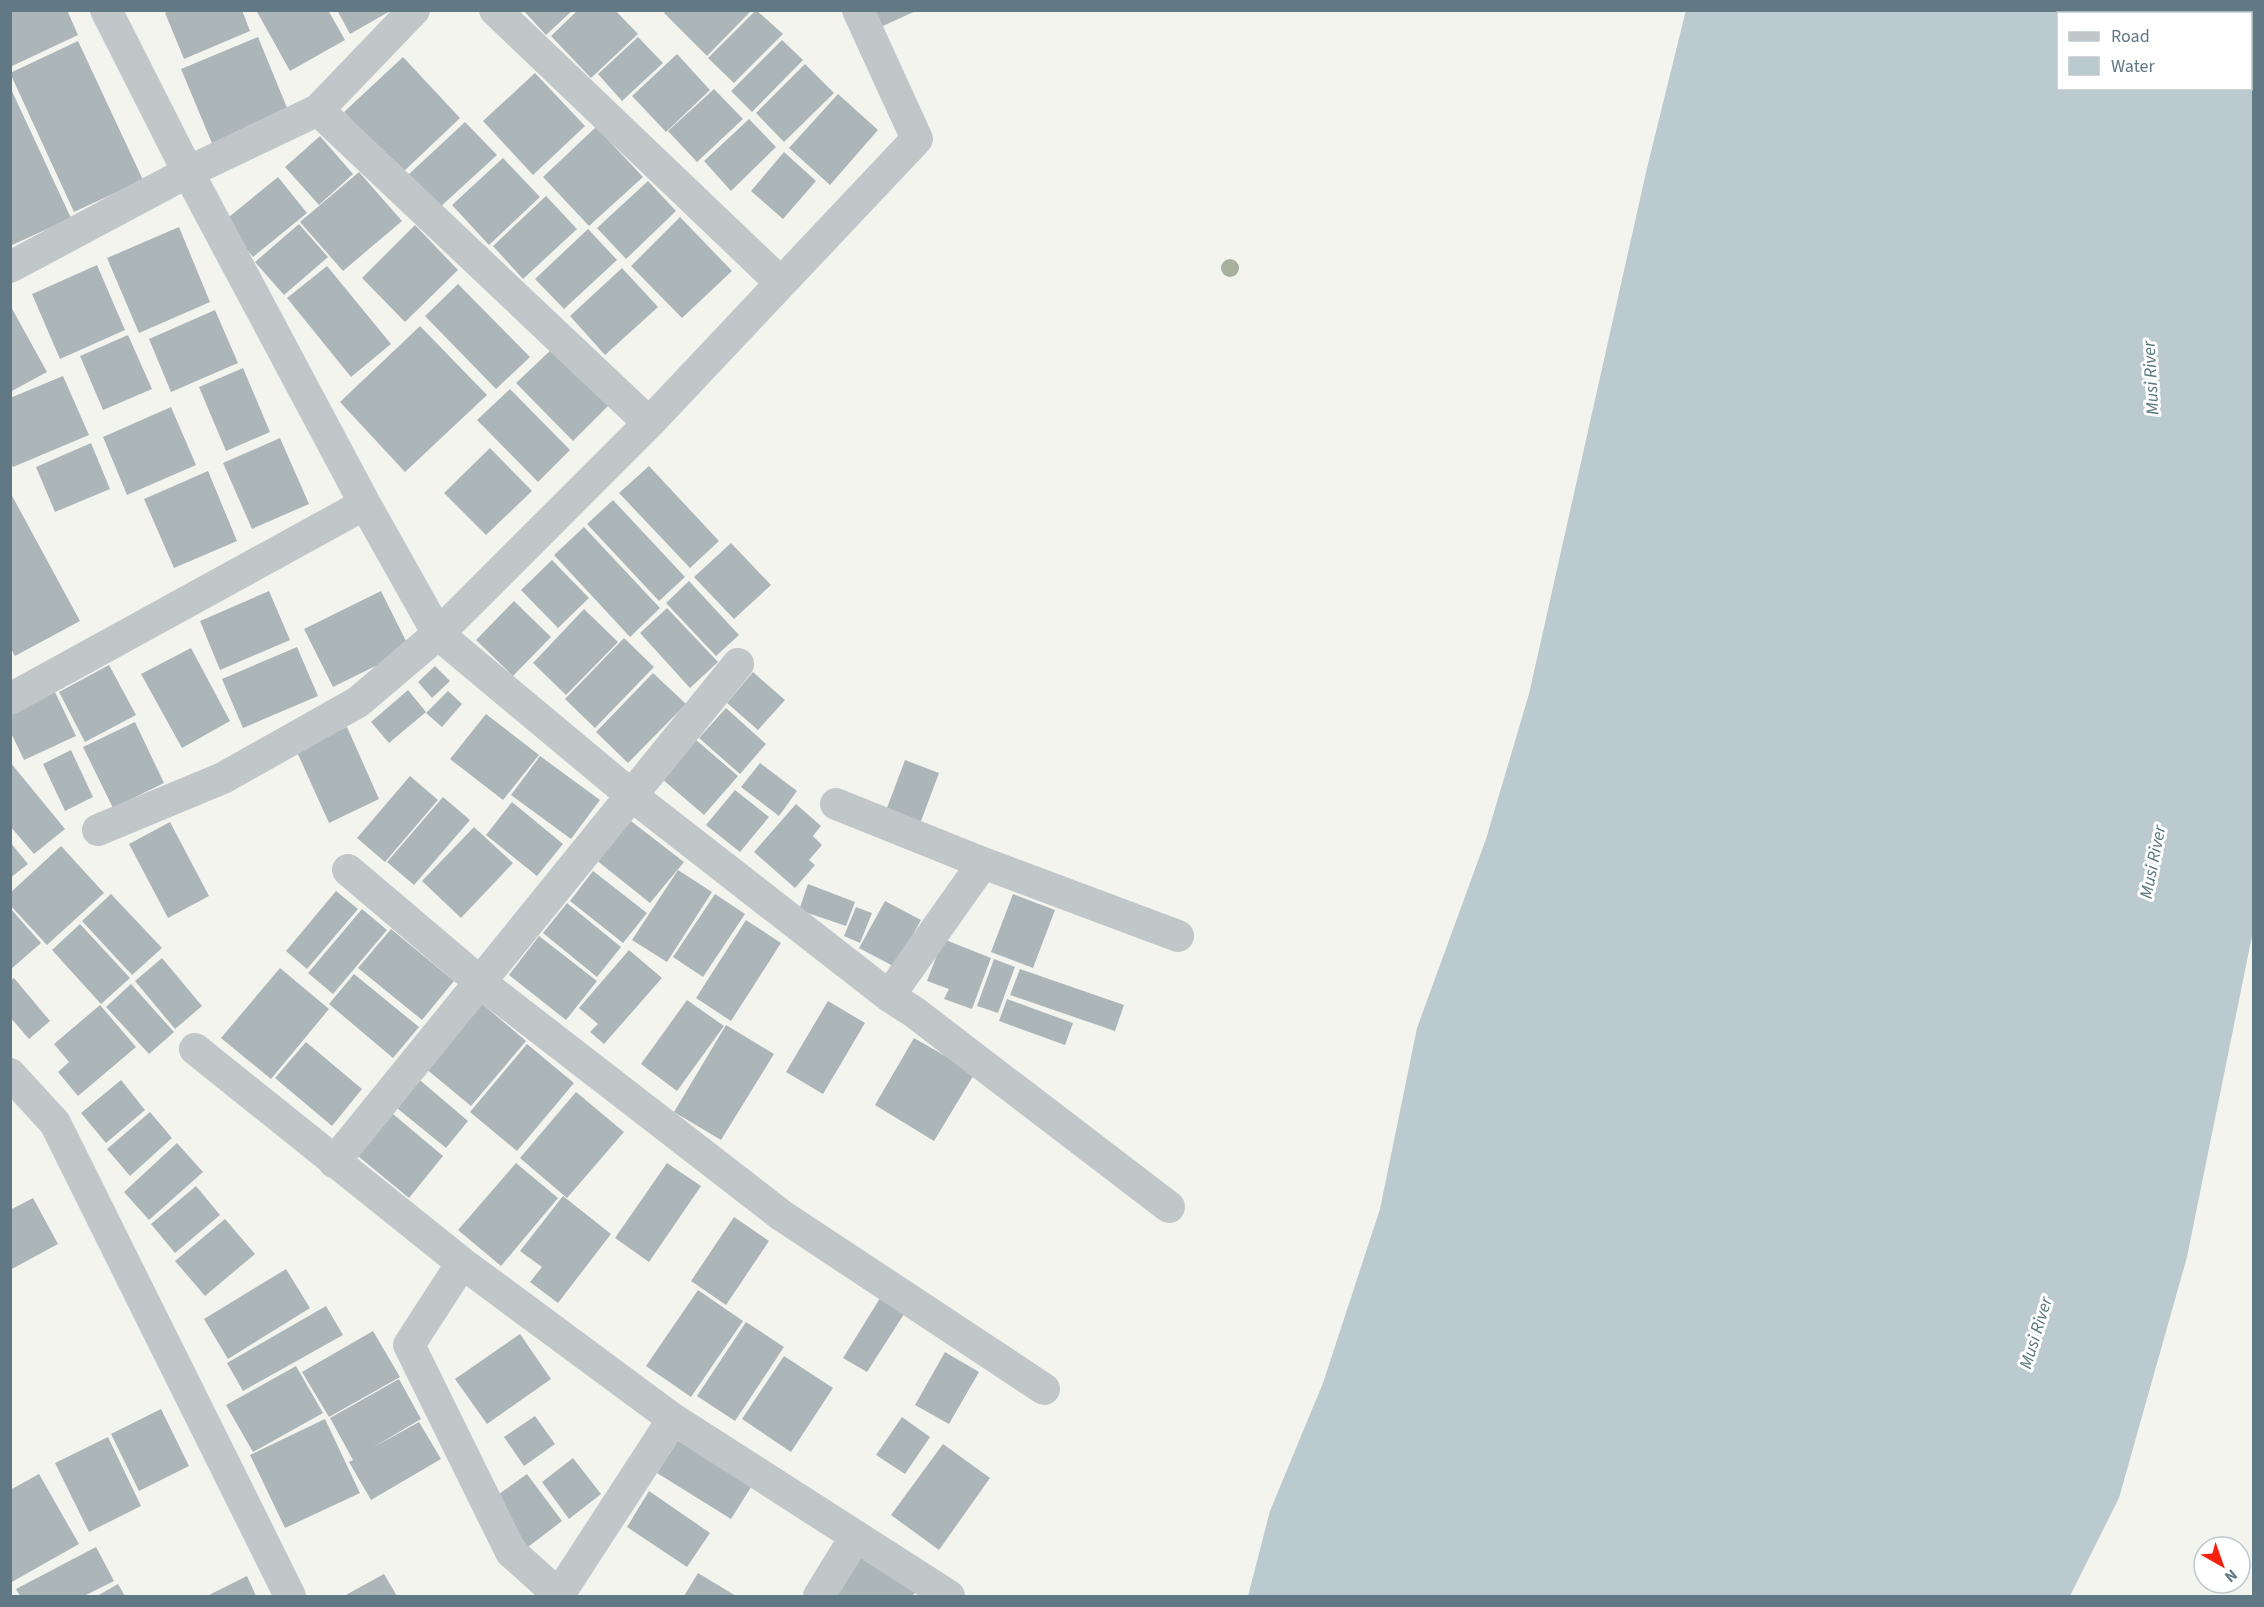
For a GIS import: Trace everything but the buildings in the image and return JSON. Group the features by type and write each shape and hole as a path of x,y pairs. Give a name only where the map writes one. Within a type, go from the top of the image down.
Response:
{"street":[{"path":"106,10 188,172 365,504 438,634 631,795 889,996 914,1012 1169,1207"},
{"path":"10,267 188,172 318,110 414,10"},
{"path":"495,10 781,283"},
{"path":"98,830 223,778 357,702 438,634 649,423 917,139 858,10"},
{"path":"318,110 649,423"},
{"path":"10,699 365,504"},
{"path":"334,1162 738,664"},
{"path":"837,804 983,863 1178,936"},
{"path":"889,996 983,863"},
{"path":"348,870 480,982 782,1215 1044,1389"},
{"path":"195,1049 462,1263 672,1419 950,1596"},
{"path":"10,1074 55,1123 290,1596"},
{"path":"462,1263 409,1345 511,1552 559,1596 672,1419"},
{"path":"819,1596 856,1536"}],"water":[{"name":"Musi River","path":"1686,10 2253,11 2253,931 2187,1257 2119,1498 2070,1596 1248,1596 1270,1511 1323,1383 1380,1209 1417,1028 1486,839 1529,694 1647,168"}]}
